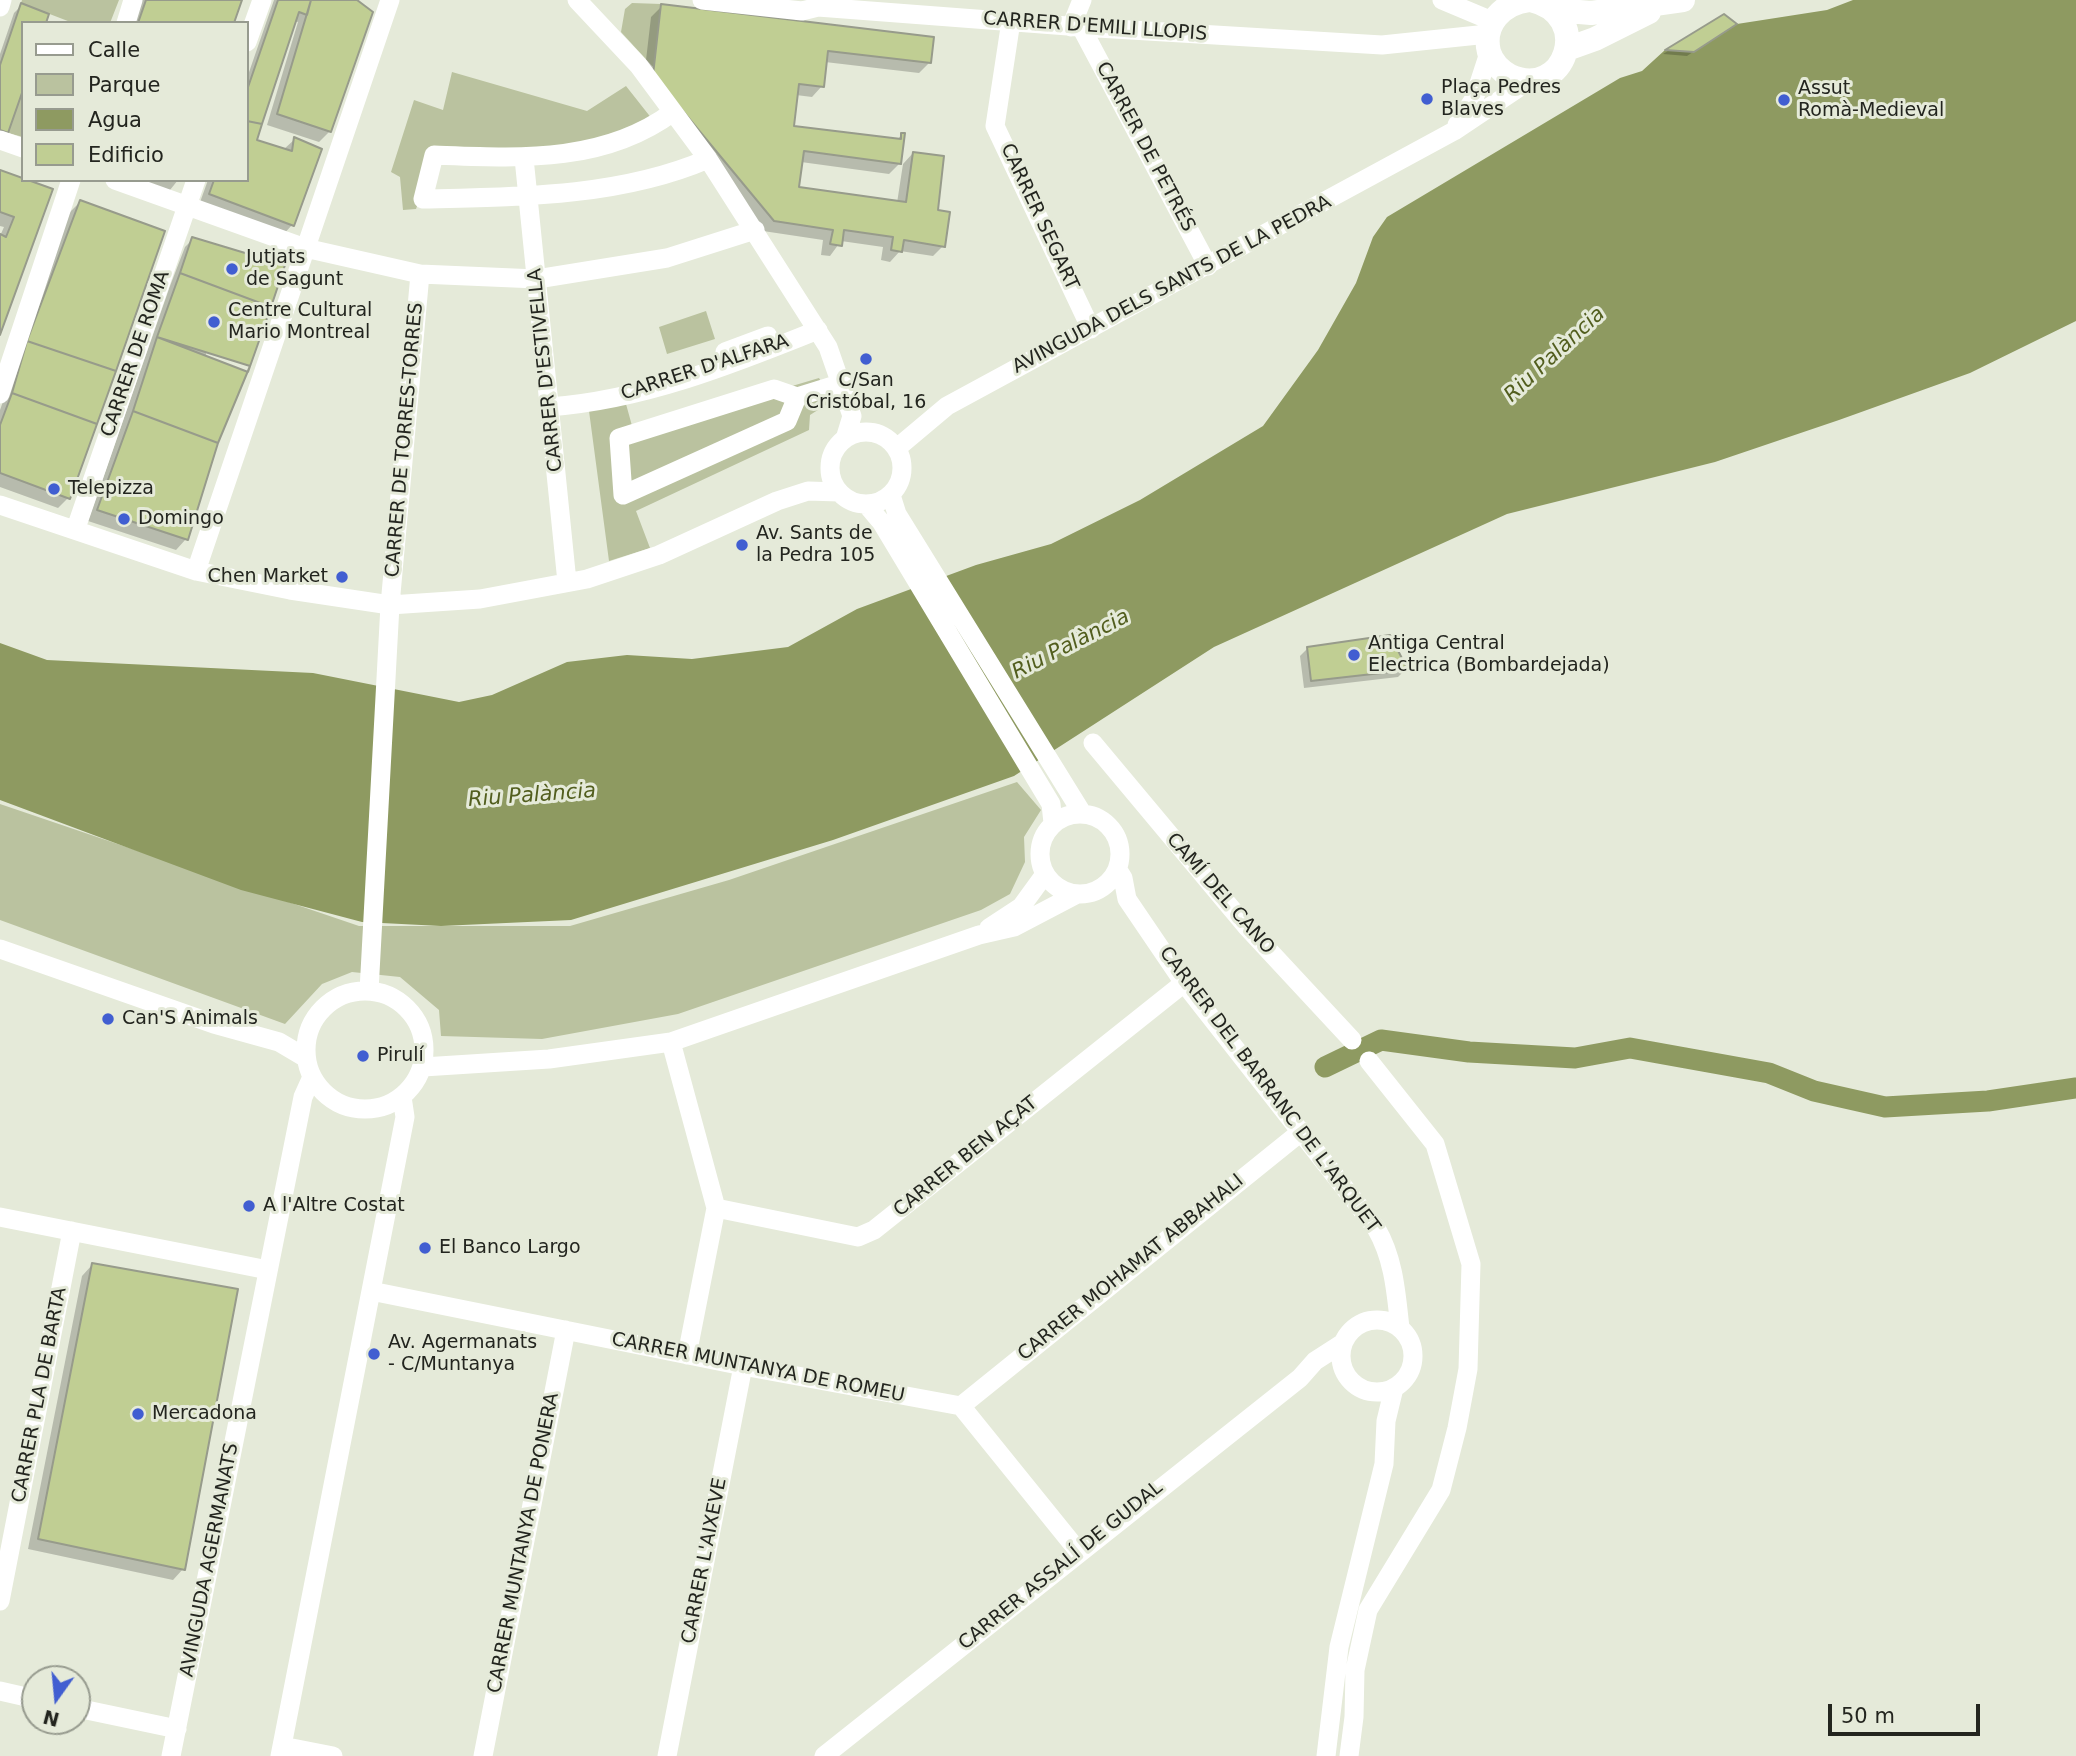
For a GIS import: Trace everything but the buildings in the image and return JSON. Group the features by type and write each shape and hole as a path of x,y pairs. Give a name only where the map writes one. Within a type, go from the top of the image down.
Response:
{"main road":[{"path":"1556,10 1566,27 1567,49 1554,72 1530,80 1507,74 1490,36 1509,5 1530,0 1556,10 1591,13 1674,2"},
{"path":"1567,49 1595,39 1674,2"}],"street":[{"path":"0,7 2,0"},
{"path":"126,21 134,0"},
{"path":"248,39 262,0"},
{"path":"196,571 390,0"},
{"path":"577,0 639,66 708,159 815,325 842,383 852,416 845,439"},
{"name":"CARRER D'EMILI LLOPIS","path":"702,0 802,10 820,4 1076,27 1382,45 1490,36"},
{"path":"1076,27 1082,0"},
{"path":"1442,0 1490,36 1474,99 1454,131"},
{"name":"CARRER SEGART","path":"1012,21 995,126 1091,329"},
{"name":"CARRER DE PETRÉS","path":"1076,27 1208,266"},
{"name":"AVINGUDA DELS SANTS DE LA PEDRA","path":"897,448 947,406 1454,131 1530,80"},
{"path":"673,112 650,128 595,149 524,158 434,155 423,200 528,197 609,186 692,166 708,159"},
{"path":"0,140 21,147"},
{"name":"CARRER D'ESTIVELLA","path":"524,158 567,582"},
{"path":"0,394 70,182"},
{"path":"121,182 305,248 421,274 537,279 667,258 755,230"},
{"name":"CARRER DE ROMA","path":"76,528 196,182"},
{"name":"CARRER DE TORRES-TORRES","path":"369,991 390,605 421,274"},
{"path":"725,352 815,325"},
{"name":"CARRER D'ALFARA","path":"549,402 583,405 649,391 737,362 815,325"},
{"path":"549,402 648,382"},
{"path":"797,397 787,421 623,495 619,438 774,389 797,397 842,383"},
{"path":"0,505 76,528 196,571 290,590 390,605 480,599 567,582 659,555 741,516 808,491 839,492 856,503 866,505 879,502 891,495 903,473 897,448 852,416"},
{"path":"808,491 835,449 845,439 862,432 878,435"},
{"path":"831,459 830,471 839,492"},
{"path":"891,495 897,514 1082,813"},
{"path":"866,505 882,523 1052,804 1054,823"},
{"name":"CAMÍ DEL CANO","path":"1093,743 1251,931 1352,1040"},
{"path":"423,1067 550,1059 671,1042 979,935 1014,927 1077,894 1099,890 1118,870 1121,850 1115,832 1101,818 1082,813 1067,815 1054,823 1046,831 1040,852 1045,874 1053,884 1077,894"},
{"name":"CARRER DEL BARRANC DE L'ARQUET","path":"1118,870 1124,878 1127,900 1184,983 1376,1228 1387,1247 1401,1328"},
{"path":"979,935 1021,907 1045,874"},
{"path":"1099,890 1127,900"},
{"path":"0,949 214,1024 279,1042 306,1058"},
{"name":"CARRER BEN AÇAT","path":"716,1208 858,1237 874,1230 1184,983"},
{"path":"352,991 369,991 379,991 404,1004 421,1026 424,1040 423,1067 416,1082 402,1097 376,1109 345,1106 323,1093 312,1077 306,1058 309,1031 316,1016 332,1000 352,991"},
{"path":"279,1042 309,1031"},
{"path":"424,1040 462,1063"},
{"path":"671,1042 716,1208 687,1355"},
{"path":"1349,1756 1354,1717 1354,1670 1368,1610 1441,1490 1457,1429 1468,1369 1471,1264 1434,1144 1369,1061"},
{"name":"AVINGUDA AGERMANATS","path":"171,1756 303,1097 312,1077"},
{"path":"333,1756 281,1751 405,1117 402,1097"},
{"name":"CARRER MOHAMAT ABBAHALI","path":"961,1406 1302,1131"},
{"path":"0,1217 268,1270"},
{"name":"CARRER PLA DE BARTA","path":"0,1601 72,1231"},
{"path":"1373,1320 1394,1287"},
{"name":"CARRER MUNTANYA DE ROMEU","path":"371,1291 743,1366 961,1406"},
{"path":"1363,1390 1374,1392 1394,1388 1404,1381 1413,1360 1413,1348 1401,1328 1383,1320 1373,1320 1355,1327 1343,1343 1340,1354 1347,1377 1363,1390 1386,1421"},
{"name":"CARRER MUNTANYA DE PONERA","path":"483,1756 566,1331"},
{"name":"CARRER ASSALÍ DE GUDAL","path":"824,1756 1300,1378 1315,1361 1343,1343"},
{"name":"CARRER L'AIXEVE","path":"667,1756 743,1366"},
{"name":"CARRER ASSALÍ DE GUDAL","path":"1300,1378 1335,1372 1347,1377"},
{"path":"1326,1756 1339,1647 1384,1464 1386,1421 1394,1388"},
{"path":"961,1406 1079,1552"},
{"path":"0,1691 21,1696"},
{"path":"91,1711 177,1729"}],"green space":[{"path":"22,0 119,0 111,21 68,21 21,3"},
{"path":"632,3 661,4 654,68 621,32 625,9"},
{"path":"452,72 587,111 626,86 656,124 595,149 435,155 416,209 403,210 400,177 391,172 414,100 443,110"},
{"path":"21,97 21,136 8,133"},
{"path":"706,311 715,339 667,354 659,327"},
{"path":"819,378 832,401 810,415 809,430 636,511 650,548 609,561 589,411 626,404 634,433"},
{"path":"1017,782 1041,810 1024,837 1025,862 1010,894 981,910 678,1014 542,1039 441,1036 439,1010 400,977 352,972 322,984 285,1024 0,920 0,804 359,926 570,926 729,880"}],"water":[{"name":"Riu Palància","path":"1853,0 2076,0 2076,321 1970,373 1839,420 1715,462 1507,514 1214,647 1014,776 833,840 571,920 441,926 362,922 241,890 0,800 0,643 47,660 313,673 459,702 492,695 567,662 627,655 692,659 788,647 857,609 976,565 1051,544 1140,500 1263,426 1318,350 1356,283 1373,237 1387,217 1620,78 1642,71 1665,50 1694,52 1737,24 1827,10"}],"waterway":[{"path":"1325,1067 1381,1040 1469,1052 1575,1058 1630,1048 1769,1073 1814,1091 1885,1107 1988,1101 2076,1088"}],"place":[{"name":"Plaça Pedres Blaves","path":"1427,99"},
{"name":"Assut Romà-Medieval","path":"1784,100"},
{"name":"Jutjats de Sagunt","path":"232,269"},
{"name":"Centre Cultural Mario Montreal","path":"214,322"},
{"name":"C/San Cristóbal, 16","path":"866,359"},
{"name":"Telepizza","path":"54,489"},
{"name":"Domingo","path":"124,519"},
{"name":"Av. Sants de la Pedra 105","path":"742,545"},
{"name":"Chen Market","path":"342,577"},
{"name":"Antiga Central Electrica (Bombardejada)","path":"1354,655"},
{"name":"Can'S Animals","path":"108,1019"},
{"name":"Pirulí","path":"363,1056"},
{"name":"A l'Altre Costat","path":"249,1206"},
{"name":"El Banco Largo","path":"425,1248"},
{"name":"Av. Agermanats - C/Muntanya","path":"374,1354"},
{"name":"Mercadona","path":"138,1414"}]}
